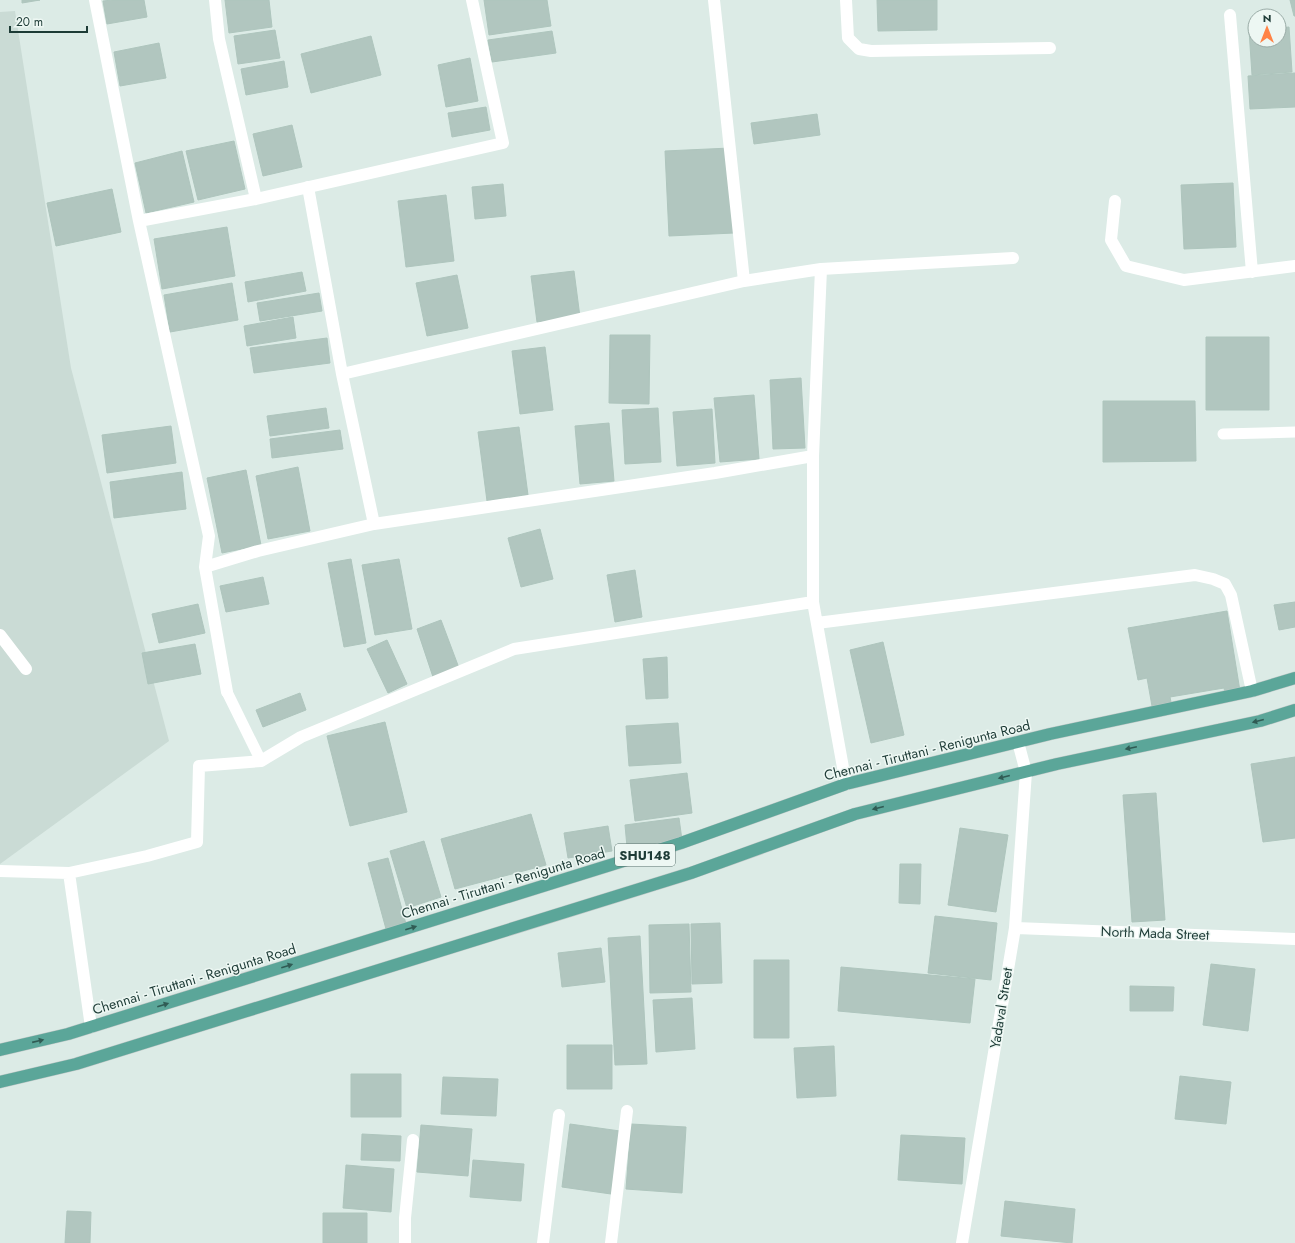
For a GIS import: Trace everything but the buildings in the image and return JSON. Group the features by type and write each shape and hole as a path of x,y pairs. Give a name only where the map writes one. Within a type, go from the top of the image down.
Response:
{"main road":[{"name":"Chennai - Tiruttani - Renigunta Road","path":"0,1050 68,1034 681,843 846,784 1018,742 1252,691 1295,678"},
{"name":"SHU148","path":"0,1082 84,1062 684,875 855,814 1026,772 1260,721 1295,710"}],"street":[{"path":"95,0 139,221 209,536 205,567 228,692"},
{"path":"215,0 219,39 256,199"},
{"path":"139,221 308,188 503,143 472,0"},
{"path":"714,0 744,281"},
{"path":"846,0 848,38 859,49 871,51 1050,48"},
{"path":"1230,15 1252,272"},
{"path":"308,188 342,374 374,524"},
{"path":"1115,201 1111,240 1126,266 1184,280 1295,266"},
{"path":"342,374 744,281 821,269 1013,258"},
{"path":"821,269 813,456 813,602 846,784"},
{"path":"205,567 258,551 374,524 715,473 813,456"},
{"path":"817,623 1195,575 1213,579 1225,584 1231,595 1252,691"},
{"path":"0,871 69,873 147,856 197,842 199,766 261,761 301,737 514,649 813,602"},
{"path":"0,635 26,669"},
{"name":"Yadaval Street","path":"962,1243 1014,928 1026,772 1018,742"},
{"path":"69,873 91,1027"},
{"name":"North Mada Street","path":"1014,928 1295,939"},
{"path":"611,1243 627,1111"},
{"path":"543,1243 559,1115"},
{"path":"405,1243 405,1218 413,1140"}],"lane":[{"path":"1223,434 1295,432"},
{"path":"228,692 261,761"}],"shaded area":[{"path":"15,11 71,368 169,741 0,864 0,12"}]}
